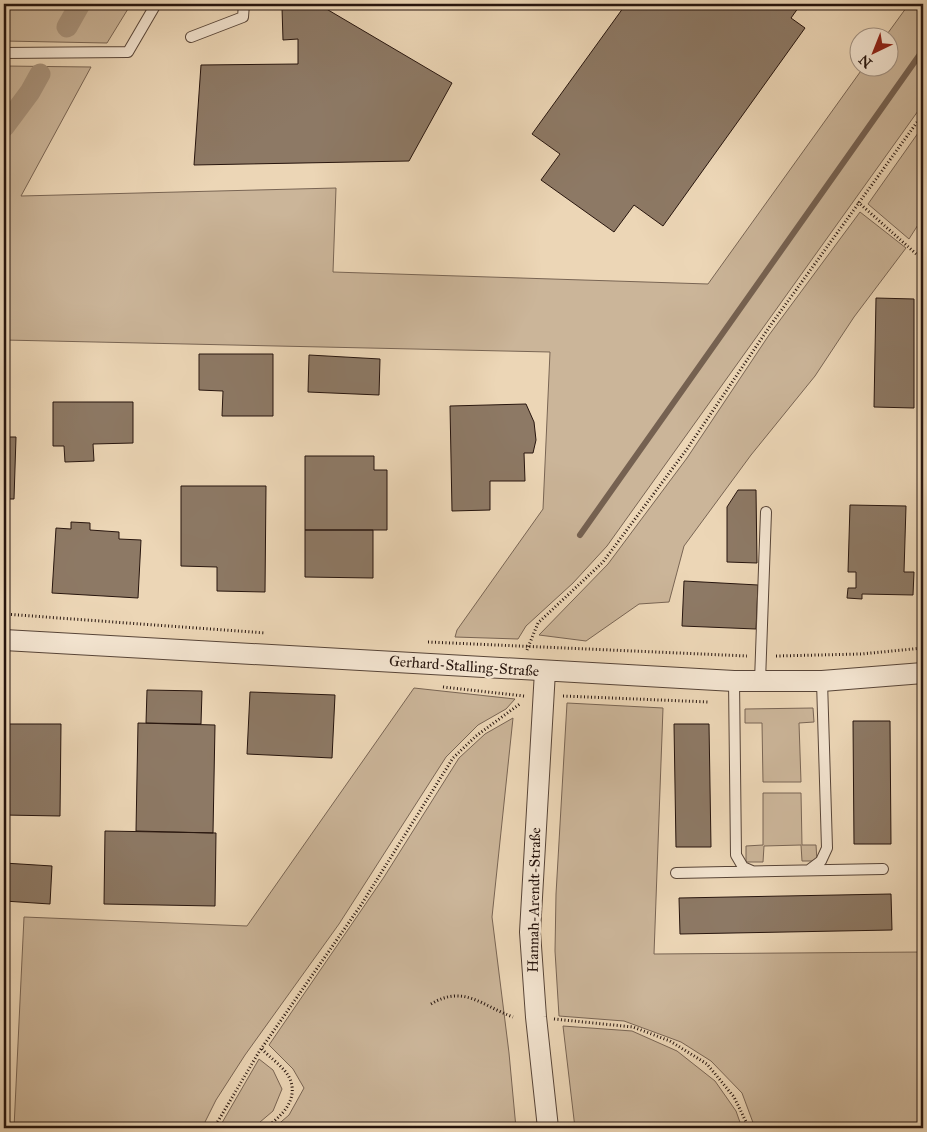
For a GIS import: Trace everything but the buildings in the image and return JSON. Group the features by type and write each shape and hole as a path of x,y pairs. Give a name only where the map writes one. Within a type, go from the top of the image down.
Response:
{"street":[{"name":"Gerhard-Stalling-Straße","path":"4,640 734,681 822,681 923,673"},
{"name":"Hannah-Arendt-Straße","path":"545,671 531,916 536,1017 548,1128"}],"lane":[{"path":"4,52 128,52 156,4"},
{"path":"191,38 243,17 244,4"},
{"path":"760,681 766,512"},
{"path":"734,681 736,855 744,867 753,871"},
{"path":"809,870 821,860 827,848 822,681"},
{"path":"676,873 883,869"}],"path":[{"path":"527,646 538,623 603,562 687,449 770,326 923,114"},
{"path":"858,202 923,260"},
{"path":"4,614 267,633"},
{"path":"420,642 761,656 860,654 923,648"},
{"path":"214,1128 261,1048 361,905 453,758 476,736 521,705 524,670"},
{"path":"432,1004 444,997 472,997 497,1011 513,1017"},
{"path":"536,1017 633,1027 670,1041 707,1064 734,1096 749,1128"},
{"path":"261,1048 289,1076 292,1095 287,1108 265,1128"}],"shaded area":[{"path":"4,4 131,4 107,43 4,41"},
{"path":"909,4 923,4 923,104 607,546 573,583 526,626 518,639 455,637 457,630 543,509 550,352 4,340 4,66 91,67 21,196 336,188 333,272 708,284 856,78 900,78 900,28 892,28"},
{"path":"923,126 923,217 909,239 868,204"},
{"path":"860,212 906,248 854,317 815,376 751,455 684,546 669,602 639,604 586,641 539,635 608,564 687,458 769,335"},
{"path":"414,688 515,699 506,709 478,725 446,757 339,924 245,1055 216,1100 202,1128 14,1128 24,917 247,926"},
{"path":"567,703 663,708 654,954 923,952 923,1128 755,1128 742,1093 711,1061 681,1042 624,1021 559,1016 555,951 556,894"},
{"path":"813,708 814,722 799,723 801,782 763,782 762,723 745,723 745,709"},
{"path":"513,718 492,917 509,1053 516,1128 274,1128 289,1115 304,1088 293,1069 269,1045 384,877 459,758 485,734"},
{"path":"763,793 801,793 802,845 816,845 817,861 802,861 801,845 764,846 763,862 746,862 746,846 763,845"},
{"path":"563,1026 632,1031 677,1051 715,1081 736,1111 742,1128 575,1128"},
{"path":"259,1059 273,1070 282,1089 273,1111 253,1128 219,1128"}],"waterway":[{"path":"67,27 80,4"},
{"path":"580,535 923,50"},
{"path":"4,127 30,92 40,74"}]}
